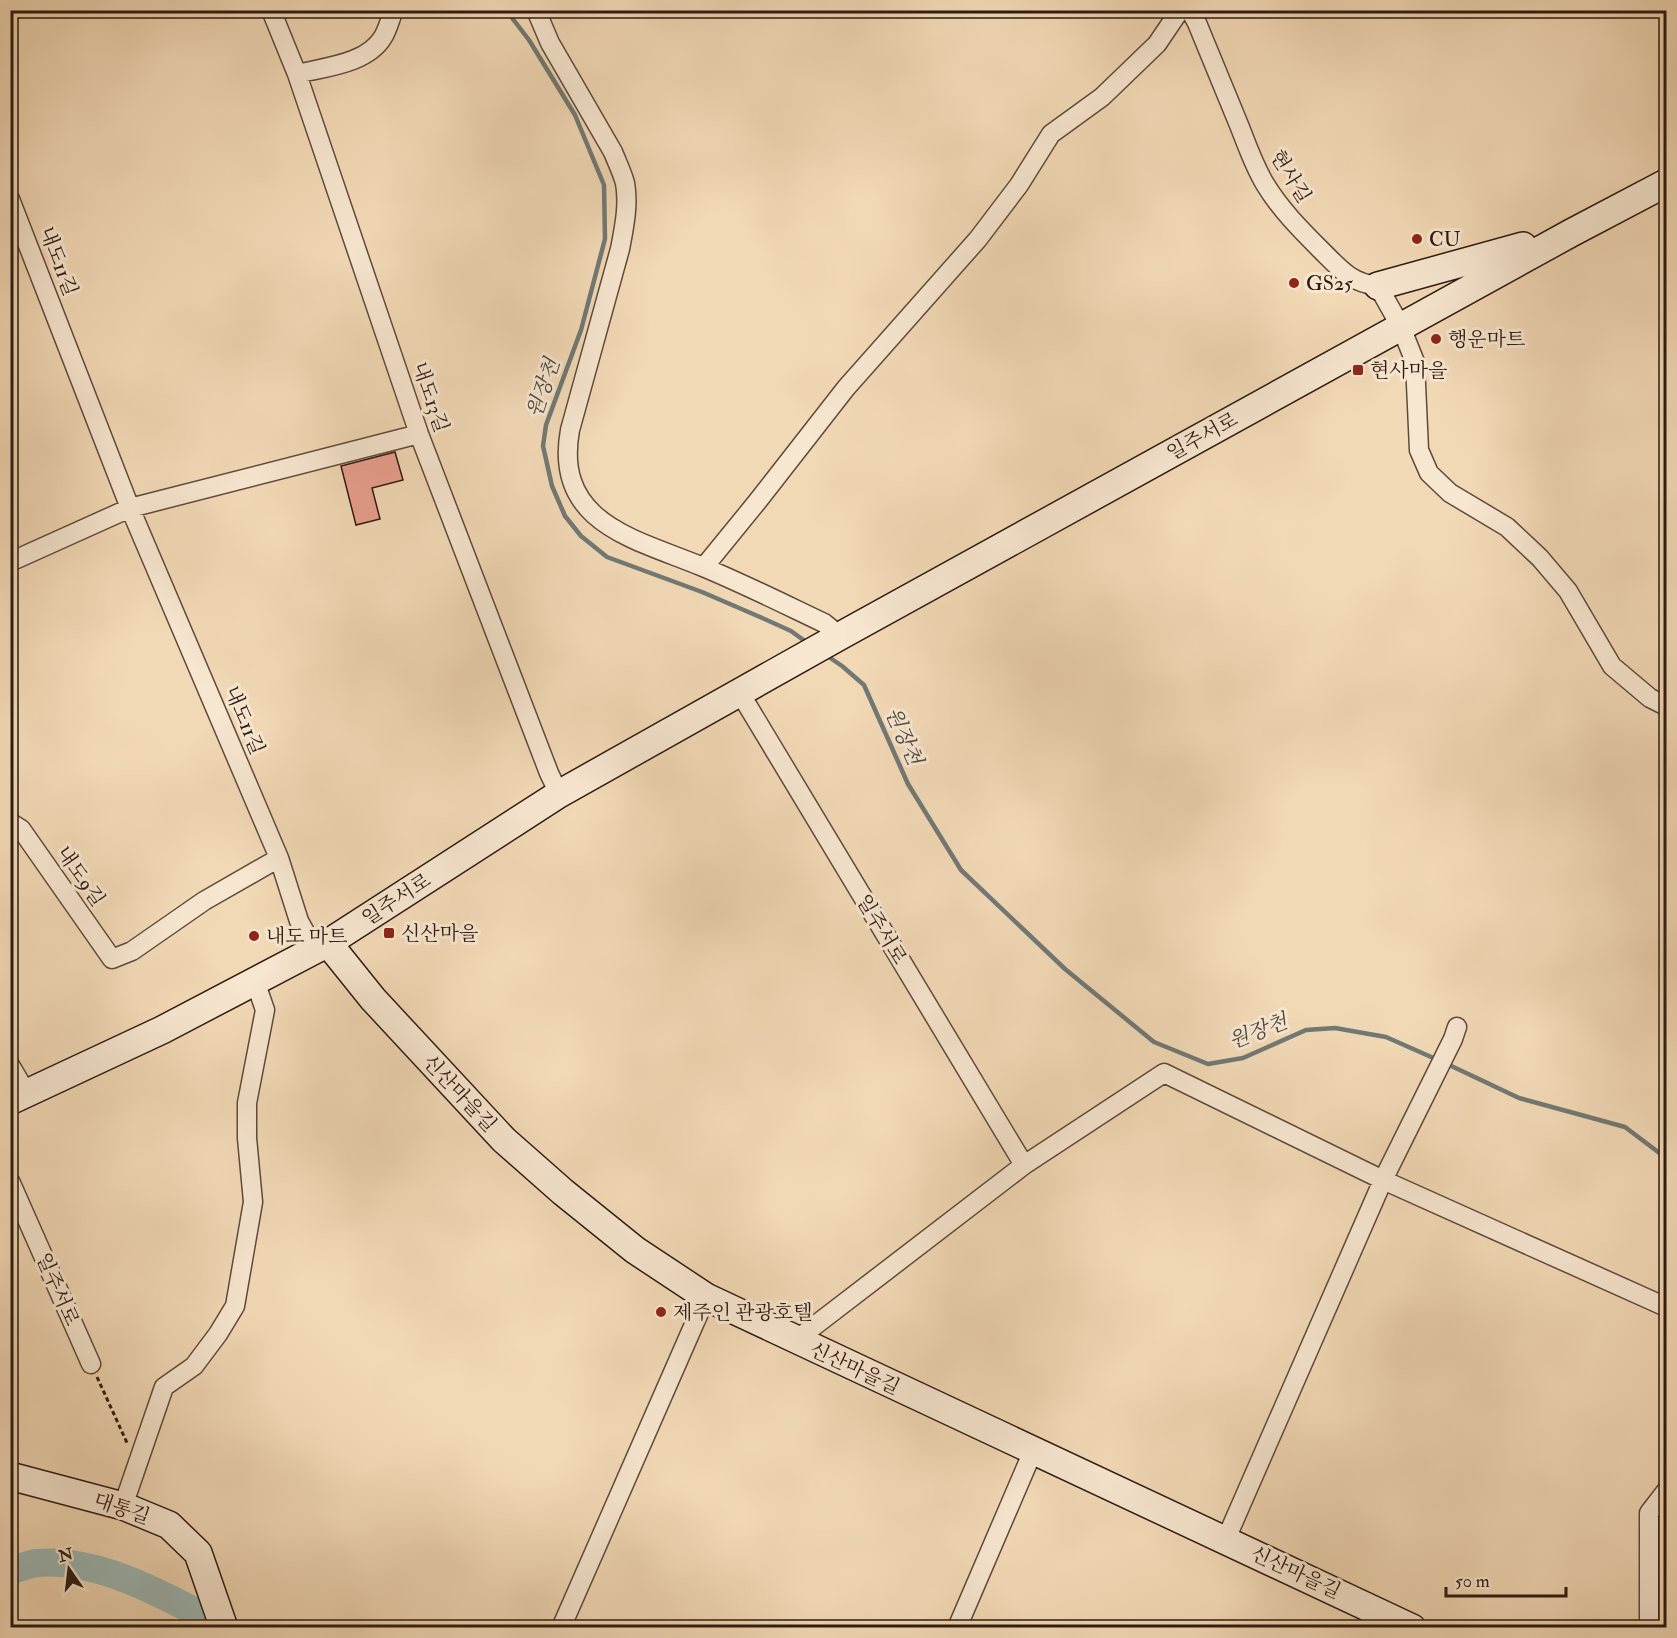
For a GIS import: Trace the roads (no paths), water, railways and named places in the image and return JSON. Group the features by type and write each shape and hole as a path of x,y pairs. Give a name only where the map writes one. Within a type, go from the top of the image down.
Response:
{"main road":[{"name":"일주서로","path":"19,1097 162,1030 321,946 559,794 1571,233 1666,183"},
{"path":"1378,286 1571,233"},
{"name":"신산마을길","path":"321,946 504,1140 563,1192 636,1250 706,1297 1412,1628"},
{"name":"대통길","path":"10,1476 123,1506 169,1525 198,1553 224,1628"}],"street":[{"name":"내도13길","path":"271,10 297,74 419,434 559,794"},
{"path":"297,74 356,59 383,38 394,10"},
{"path":"536,10 550,43 613,152 626,195 625,224 620,249 567,445 567,459 575,489 580,499 600,521 616,531 638,542 704,567 824,623 825,645"},
{"path":"704,567 758,502 846,388 978,239 1019,185 1051,134 1102,97 1157,44 1180,10"},
{"name":"현사길","path":"1190,10 1266,186 1300,229 1344,273 1366,285 1378,286"},
{"name":"내도11길","path":"10,199 130,508 279,858 299,921 321,946"},
{"path":"1378,286 1401,327 1416,362 1419,450 1428,473 1450,493 1507,526 1540,558 1568,591 1612,666 1650,698 1666,706"},
{"path":"10,562 130,508 419,434"},
{"name":"일주서로","path":"740,693 1024,1165"},
{"name":"내도9길","path":"10,822 21,829 112,959 132,951 204,901 279,858"},
{"path":"123,1506 164,1387 194,1366 235,1306 253,1202 247,1138 247,1103 266,1010 255,981"},
{"path":"1226,1539 1383,1180 1455,1033"},
{"path":"10,1065 19,1097"},
{"path":"796,1340 1024,1165 1164,1073 1383,1180 1666,1307"},
{"name":"일주서로","path":"10,1182 91,1364"},
{"path":"561,1628 706,1297"},
{"path":"957,1628 1033,1450"},
{"path":"1648,1628 1649,1512 1666,1491"}],"waterway":[{"name":"원장천","path":"506,10 529,40 575,115 604,185 605,239 581,330 546,425 543,446 552,486 565,516 581,536 607,557 702,592 791,631 809,644"},
{"name":"원장천","path":"826,655 864,685 908,784 961,870 1065,969 1154,1042 1208,1064 1243,1058 1306,1030 1335,1028 1386,1037 1438,1060"},
{"name":"원장천","path":"1445,1063 1519,1098 1625,1127 1666,1158"},
{"path":"10,1571 37,1563 62,1563 86,1567 159,1593 226,1628"}],"place":[{"name":"CU","path":"1417,239"},
{"name":"GS25","path":"1294,283"},
{"name":"행운마트","path":"1436,339"},
{"name":"현사마을","path":"1358,370"},
{"name":"신산마을","path":"389,933"},
{"name":"내도 마트","path":"254,936"},
{"name":"제주인 관광호텔","path":"661,1312"}]}
